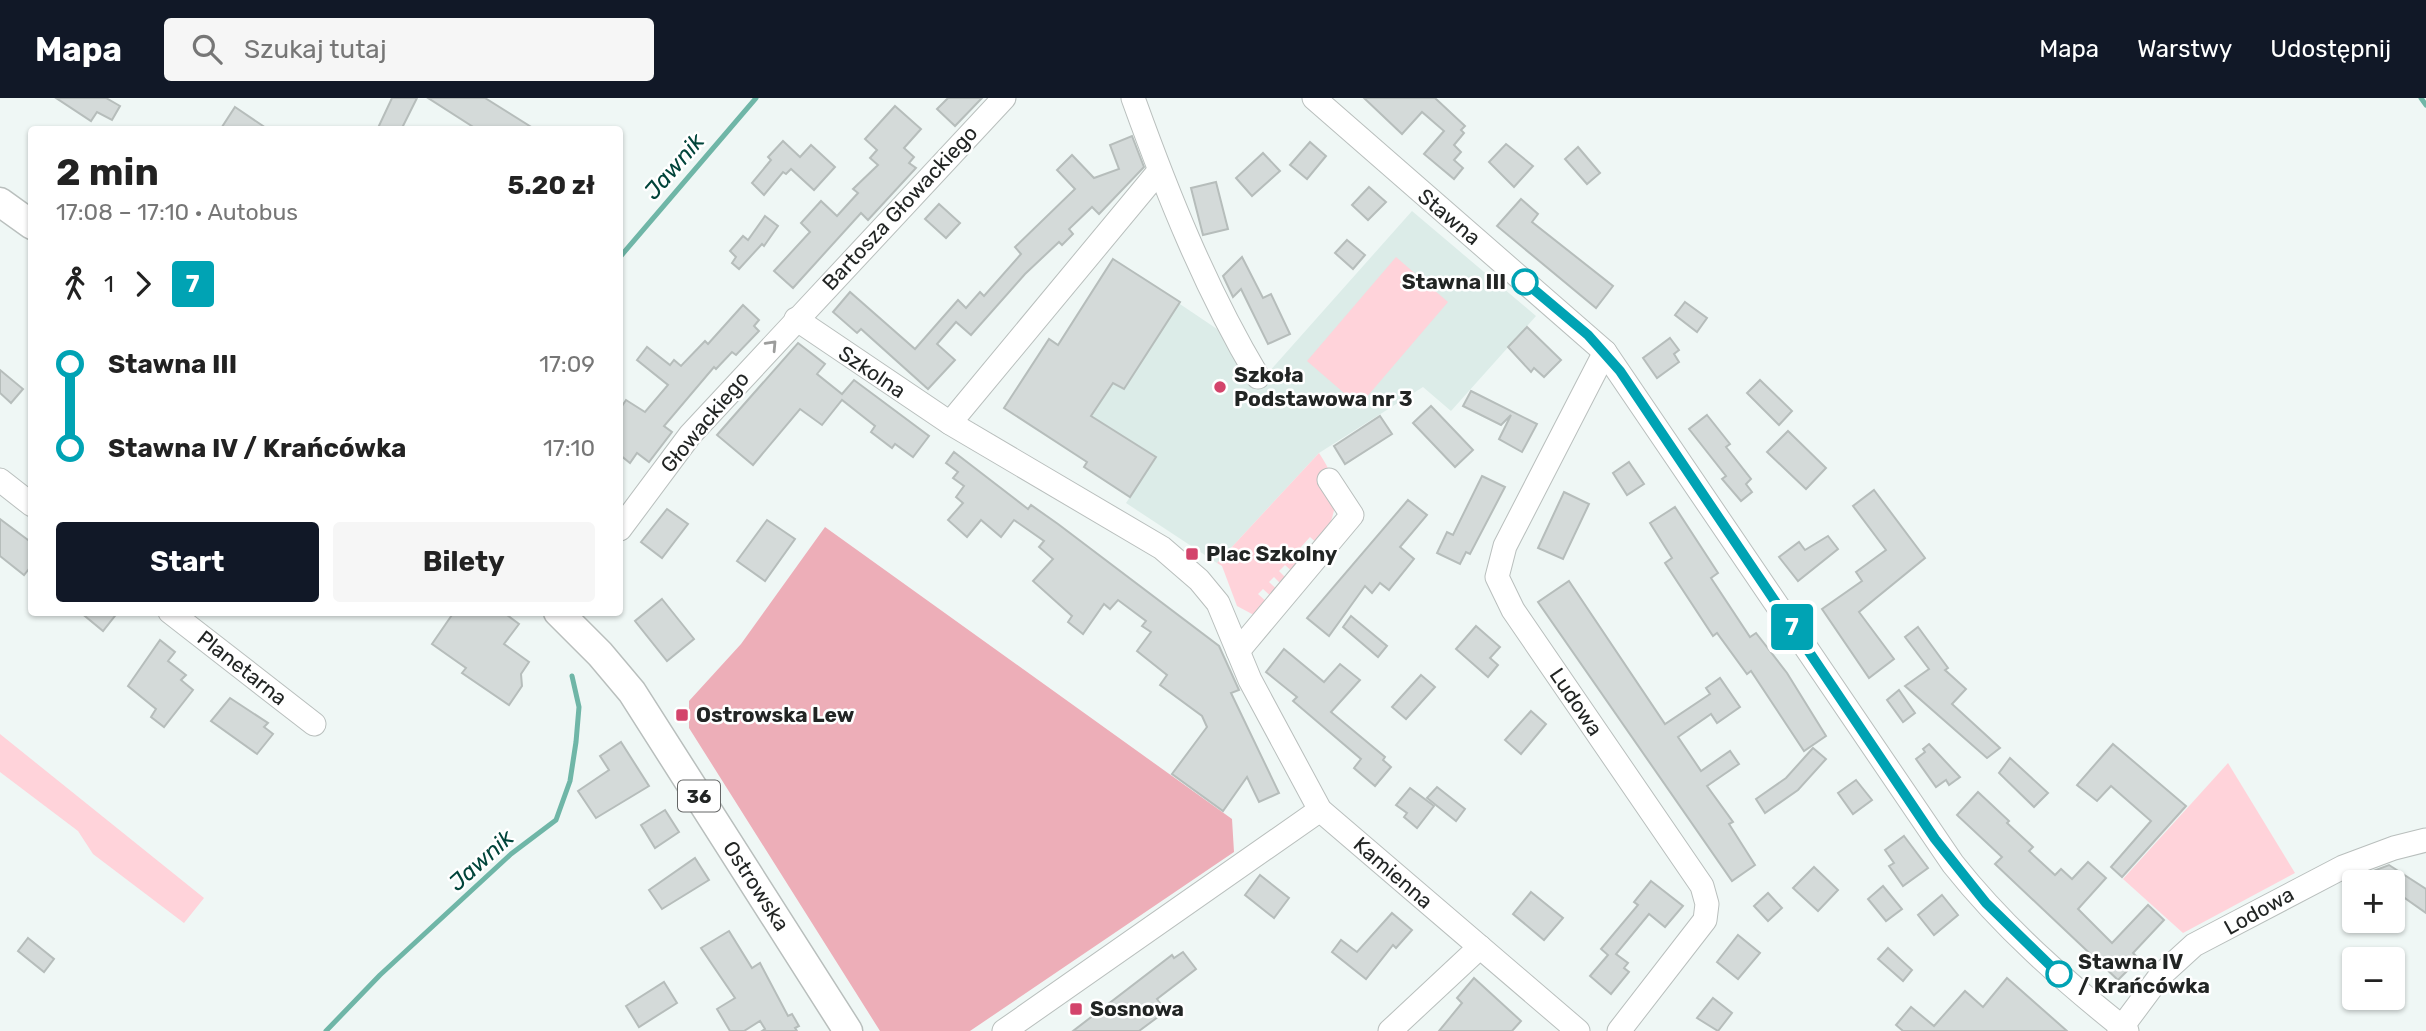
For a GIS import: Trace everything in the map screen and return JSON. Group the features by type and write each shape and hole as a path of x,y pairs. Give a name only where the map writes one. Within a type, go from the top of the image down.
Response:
{"main road":[{"path":"0,202 28,222"},
{"name":"Ostrowska","path":"562,616 600,654 632,692 848,1031"}],"street":[{"name":"Bartosza Głowackiego","path":"796,319 1004,98"},
{"path":"1133,98 1190,248 1224,321 1258,377"},
{"name":"Stawna","path":"1314,98 1605,352 1953,864 1986,903 2040,958 2123,1030"},
{"path":"950,423 1160,171"},
{"name":"Szkolna","path":"796,319 950,423 1161,548 1199,580 1218,603 1238,651"},
{"name":"Głowackiego","path":"623,525 690,435 796,319"},
{"name":"Ludowa","path":"1605,352 1505,546 1497,577 1513,610 1702,886 1707,904 1705,920 1619,1031"},
{"path":"0,480 28,502"},
{"path":"1238,651 1352,515 1329,480"},
{"name":"Planetarna","path":"175,616 314,724"},
{"name":"Kamienna","path":"1238,651 1250,680 1320,810 1578,1031"},
{"path":"1004,1031 1320,810"},
{"name":"Lodowa","path":"2123,1030 2160,976 2194,945 2343,867 2394,848 2426,840"},
{"path":"1390,1031 1480,947"}],"shaded area":[{"name":"Szkoła Podstawowa nr 3","path":"1412,211 1536,316 1451,411 1423,387 1319,453 1217,563 1126,503 1130,497 1087,462 1004,408 1049,339 1058,345 1113,259 1220,331 1268,373"},
{"path":"1396,257 1448,302 1359,406 1307,361"},
{"path":"1319,453 1332,477 1335,489 1331,522 1320,546 1310,537 1292,557 1302,567 1295,574 1285,565 1279,571 1289,581 1284,587 1274,577 1269,582 1280,592 1274,599 1263,589 1258,594 1269,604 1259,613 1252,614 1237,606 1222,566 1217,563"},
{"path":"825,527 1232,819 1234,852 970,1031 880,1031 689,728 689,701 741,644"},
{"path":"0,734 204,898 184,923 93,854 78,831 0,772"},
{"path":"2228,763 2295,873 2183,933 2123,879"}],"building":[{"path":"56,98 106,98 120,106 112,120 97,112 91,121"},
{"path":"392,98 417,98 403,126 379,126"},
{"path":"428,98 485,98 530,126 472,126"},
{"path":"948,98 982,98 955,126 937,109"},
{"path":"1364,98 1435,98 1465,126 1461,130 1464,133 1454,145 1461,152 1454,160 1463,168 1454,179 1424,154 1444,131 1422,112 1402,134"},
{"path":"895,106 921,129 904,148 914,157 909,163 916,168 868,220 861,213 793,288 774,271 810,232 801,223 821,201 837,216 858,193 853,189 878,165 870,158 877,150 865,139"},
{"path":"235,107 263,126 223,126"},
{"path":"1132,136 1144,167 1099,214 1092,207 1069,229 1073,234 1062,245 1059,242 1025,274 971,335 956,322 937,344 955,360 928,389 861,329 857,333 833,312 850,292 915,349 958,300 966,308 980,292 984,296 1021,254 1015,247 1075,189 1057,170 1072,155 1094,178 1119,169 1110,145"},
{"path":"783,141 800,157 811,145 835,167 814,190 791,169 786,174 783,172 764,195 752,183 771,160 768,157"},
{"path":"1310,142 1326,156 1307,179 1290,165"},
{"path":"1506,144 1533,166 1514,187 1489,162"},
{"path":"1578,147 1600,173 1587,184 1565,159"},
{"path":"1263,153 1280,171 1252,196 1236,178"},
{"path":"1216,182 1228,229 1203,235 1191,188"},
{"path":"1369,187 1386,202 1368,220 1352,205"},
{"path":"1521,199 1538,214 1532,222 1613,286 1596,308 1497,226"},
{"path":"939,204 960,223 946,238 925,219"},
{"path":"765,216 778,226 764,246 762,244 739,269 732,263 736,257 730,251 743,236 748,240"},
{"path":"1347,240 1365,255 1353,269 1335,253"},
{"path":"1242,257 1263,298 1271,294 1290,334 1268,344 1241,289 1233,297 1223,276"},
{"path":"1113,259 1180,302 1124,389 1113,383 1091,416 1156,457 1130,497 1084,467 1087,462 1004,408 1049,339 1058,345"},
{"path":"1685,302 1707,318 1697,332 1675,315"},
{"path":"743,305 759,320 754,326 759,331 736,355 732,352 716,369 714,367 664,426 672,432 649,462 637,453 630,463 623,457 623,404 626,400 645,412 668,385 637,360 647,347 670,365 674,360 681,366 705,341 708,344"},
{"path":"1527,327 1561,360 1544,377 1534,368 1531,372 1508,347"},
{"path":"1670,338 1679,350 1674,354 1679,362 1657,378 1643,358"},
{"path":"798,343 825,364 817,374 842,394 854,380 929,436 913,457 895,444 892,448 871,432 875,426 842,400 822,425 800,409 753,465 717,435"},
{"path":"0,370 23,389 11,403 0,393"},
{"path":"1760,380 1792,411 1779,425 1747,393"},
{"path":"1471,391 1537,424 1522,452 1499,439 1511,415 1501,425 1463,406"},
{"path":"1431,406 1473,450 1455,467 1413,423"},
{"path":"1707,415 1730,444 1726,447 1751,479 1746,484 1752,492 1741,501 1722,479 1726,476 1689,429"},
{"path":"1380,416 1392,434 1345,464 1334,446"},
{"path":"1788,431 1826,468 1806,489 1767,452"},
{"path":"954,452 1028,509 1031,505 1058,524 1219,646 1239,690 1231,693 1279,793 1259,802 1247,777 1223,811 1172,774 1207,727 1202,716 1160,685 1167,675 1137,651 1151,632 1142,626 1146,621 1118,600 1110,609 1104,604 1083,634 1068,622 1072,616 1033,581 1053,559 1039,547 1044,541 1014,520 1001,537 981,520 967,537 948,520 963,503 956,497 964,486 953,478 958,472 946,463"},
{"path":"1629,462 1644,484 1627,495 1613,473"},
{"path":"1482,476 1505,487 1470,554 1466,552 1460,564 1437,553 1447,532 1453,535"},
{"path":"1874,490 1925,558 1859,612 1894,659 1869,678 1822,609 1862,581 1856,572 1886,550 1853,506"},
{"path":"1564,492 1589,504 1563,559 1538,548"},
{"path":"1408,500 1427,515 1400,547 1414,559 1389,590 1380,583 1372,593 1365,586 1329,636 1307,618"},
{"path":"1675,507 1718,573 1711,578 1750,637 1756,633 1787,673 1826,736 1804,751 1751,671 1747,674 1717,633 1713,636 1665,563 1672,558 1650,523"},
{"path":"667,509 688,524 662,558 641,542"},
{"path":"0,519 28,540 28,570 24,575 0,556"},
{"path":"767,520 795,539 765,581 737,561"},
{"path":"1828,536 1838,549 1798,581 1779,557 1799,542 1805,550"},
{"path":"1569,581 1665,724 1710,694 1706,688 1720,678 1740,707 1717,723 1711,714 1678,737 1701,771 1730,751 1739,764 1707,786 1733,822 1729,824 1755,865 1732,881 1538,602"},
{"path":"662,599 694,639 667,661 635,621"},
{"path":"85,616 115,616 103,631"},
{"path":"451,616 508,616 519,624 504,644 529,662 521,674 522,686 509,705 462,673 466,668 432,644"},
{"path":"1351,616 1387,646 1378,657 1343,627"},
{"path":"1476,626 1500,647 1490,658 1498,665 1488,677 1456,649"},
{"path":"1918,627 1948,668 1945,670 1966,689 1952,704 2000,748 1987,758 1905,686 1929,669 1905,637"},
{"path":"160,640 175,652 168,661 186,675 181,680 193,690 164,727 151,717 156,709 128,686"},
{"path":"1284,649 1324,682 1340,664 1360,680 1331,712 1385,757 1383,760 1391,767 1375,786 1354,768 1361,759 1293,701 1297,697 1266,672"},
{"path":"1421,675 1435,687 1406,719 1392,707"},
{"path":"1899,690 1915,713 1903,722 1887,700"},
{"path":"230,698 268,723 264,727 273,734 257,754 211,721"},
{"path":"1531,711 1546,724 1521,754 1505,740"},
{"path":"621,742 649,786 596,818 578,791 609,770 600,756"},
{"path":"1929,744 1960,777 1949,785 1946,780 1936,787 1916,759 1925,752 1923,749"},
{"path":"2113,744 2186,806 2122,877 2111,867 2151,821 2111,786 2097,801 2077,785"},
{"path":"1813,748 1826,759 1798,790 1765,813 1756,799 1786,778"},
{"path":"2010,758 2048,793 2034,807 1999,773"},
{"path":"1856,780 1872,800 1853,814 1838,793"},
{"path":"1437,787 1465,809 1456,821 1427,798"},
{"path":"1410,788 1434,806 1417,828 1404,817 1407,813 1396,805"},
{"path":"1978,792 2009,821 2007,823 2033,847 2029,851 2055,875 2061,869 2072,879 2088,862 2106,878 2078,909 2112,943 2148,905 2164,920 2133,953 2139,959 2118,980 1995,864 2002,857 1957,815"},
{"path":"665,810 679,832 655,848 641,825"},
{"path":"1904,836 1928,868 1903,886 1889,866 1894,863 1885,850"},
{"path":"695,858 709,880 662,909 649,890"},
{"path":"2389,865 2397,870 2376,870"},
{"path":"1814,867 1838,890 1818,911 1793,888"},
{"path":"1260,875 1289,898 1274,918 1245,895"},
{"path":"2405,875 2426,889 2426,913 2405,898"},
{"path":"1651,881 1683,906 1665,927 1649,914 1616,954 1628,963 1624,968 1629,972 1611,994 1590,976 1608,955 1601,949 1638,905 1634,902"},
{"path":"1883,886 1902,909 1886,921 1868,899"},
{"path":"1531,892 1563,918 1544,940 1513,914"},
{"path":"1768,893 1782,908 1768,921 1754,906"},
{"path":"1942,895 1958,915 1934,935 1918,915"},
{"path":"1392,913 1412,930 1396,948 1393,945 1366,979 1332,952 1341,940 1357,952"},
{"path":"729,931 752,968 760,963 788,1016 792,1014 799,1026 795,1028 797,1031 762,1031 765,1029 760,1021 744,1031 730,1031 717,1009 735,998 701,948"},
{"path":"1738,935 1760,953 1738,979 1717,962"},
{"path":"28,938 54,959 44,972 18,951"},
{"path":"1888,948 1912,970 1903,981 1878,959"},
{"path":"1183,952 1196,969 1157,999 1166,1011 1139,1031 1073,1031 1172,955 1174,958"},
{"path":"1474,978 1521,1021 1512,1031 1439,1031 1462,1003 1457,998"},
{"path":"2007,978 2067,1031 1903,1031 1896,1025 1911,1007 1934,1026 1965,991 1983,1007"},
{"path":"664,982 677,1003 639,1027 626,1006"},
{"path":"1713,998 1732,1013 1718,1031 1697,1018"}],"waterway":[{"name":"Jawnik","path":"623,253 756,98"},
{"path":"2421,98 2426,105"},
{"name":"Jawnik","path":"326,1031 380,975 511,854 556,820 570,781 576,742 579,707 572,676"}],"bus line":[{"name":"7","path":"1525,282 1588,335 1620,371 1917,815 1969,884 2040,958 2059,974"}],"place":[{"name":"Stawna III","path":"1525,282"},
{"name":"Szkoła Podstawowa nr 3","path":"1220,387"},
{"name":"Plac Szkolny","path":"1192,554"},
{"name":"Ostrowska Lew","path":"682,715"},
{"name":"Stawna IV / Krańcówka","path":"2059,974"},
{"name":"Sosnowa","path":"1076,1009"}]}
